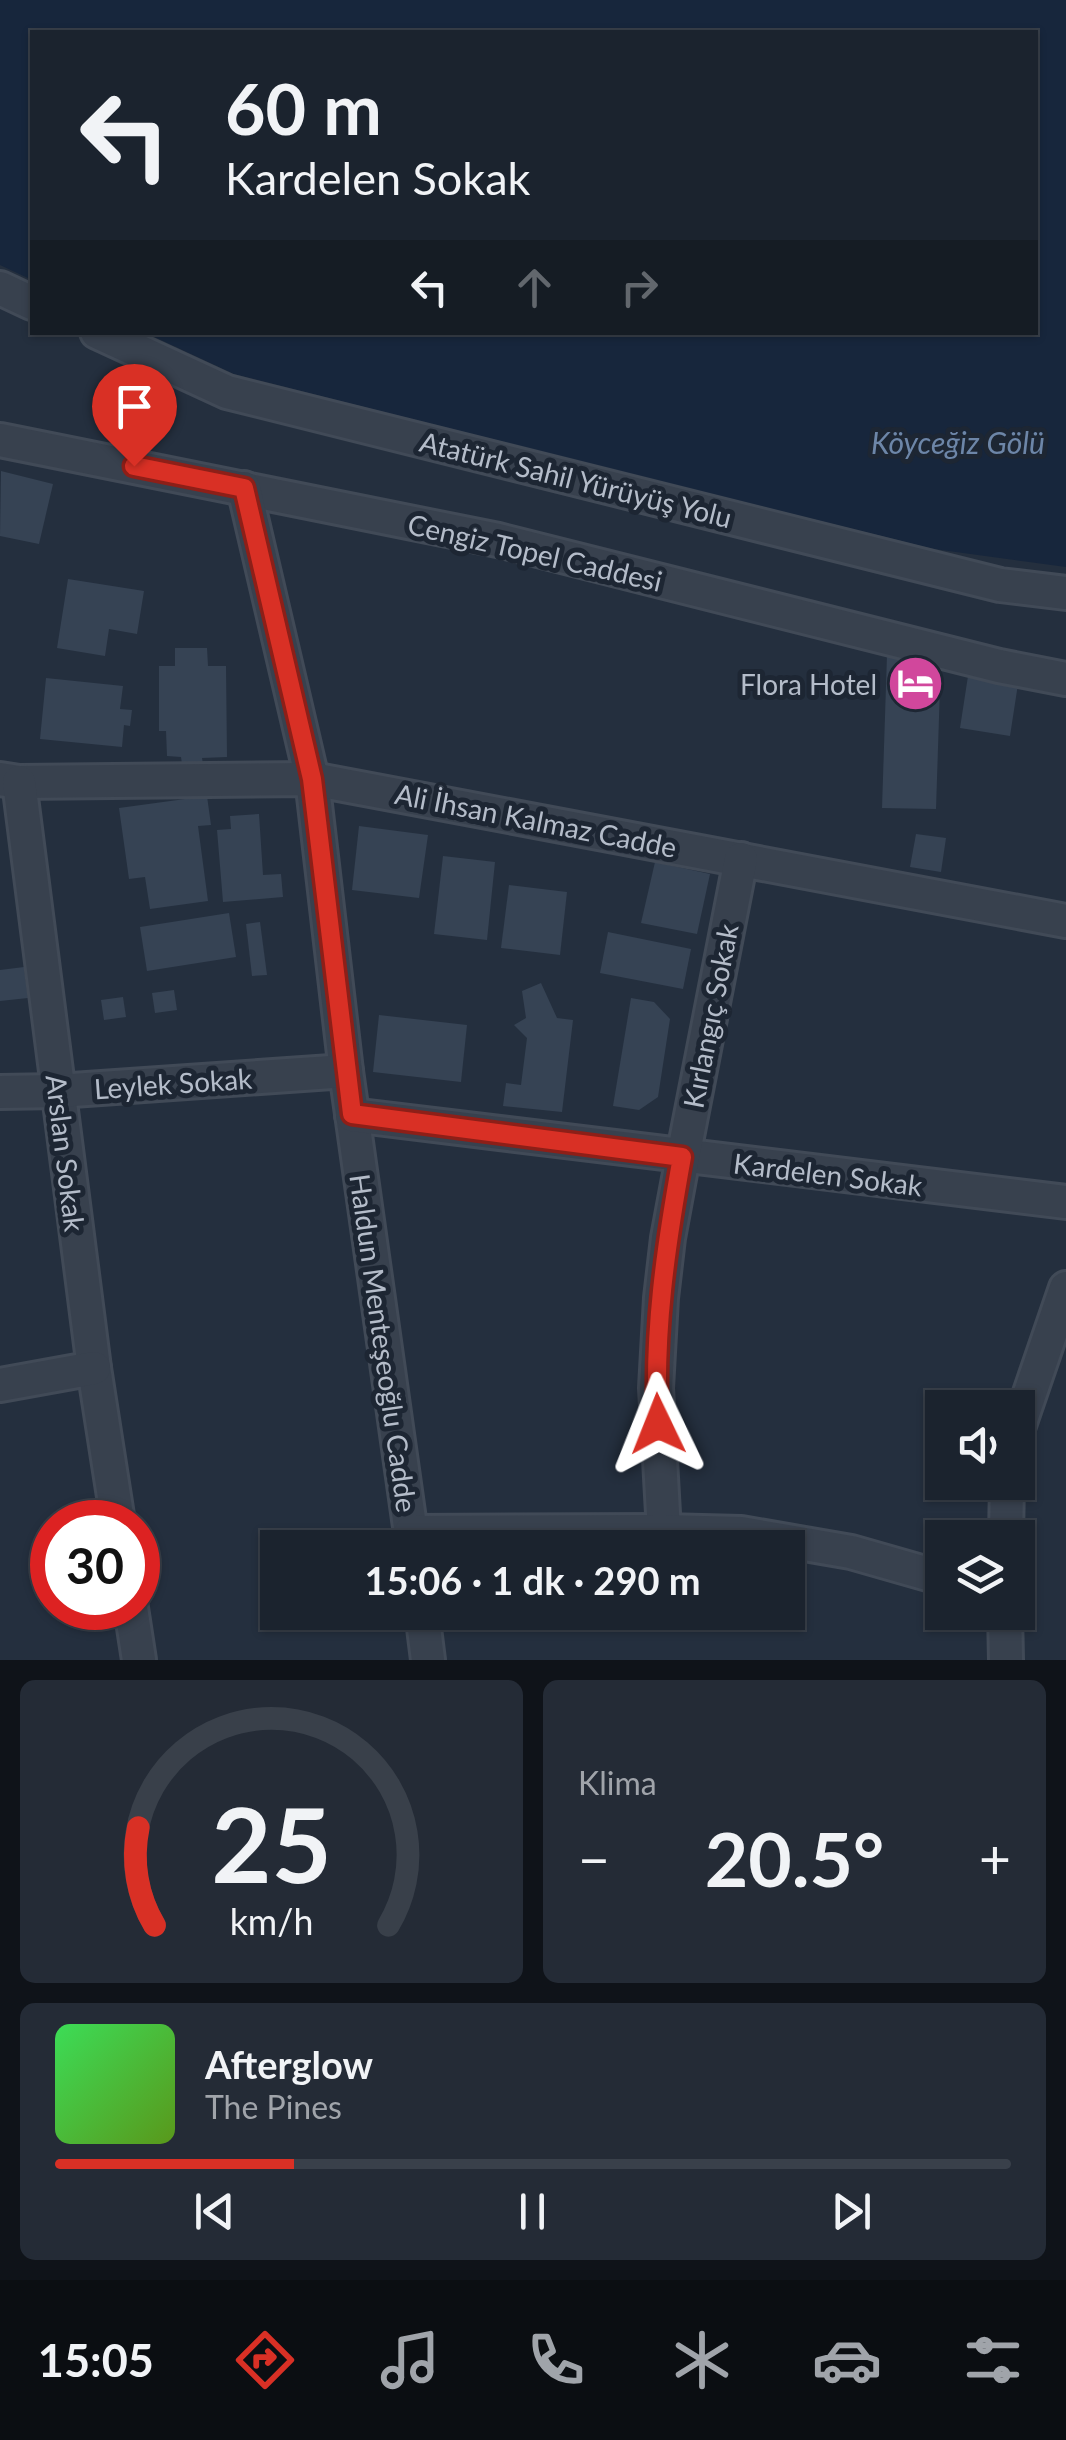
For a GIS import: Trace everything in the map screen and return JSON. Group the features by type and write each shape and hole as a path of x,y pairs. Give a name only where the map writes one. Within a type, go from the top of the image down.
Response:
{"street":[{"path":"0,288 30,302"},
{"name":"Atatürk Sahil Yürüyüş Yolu","path":"104,335 227,392 1000,585 1066,593"},
{"name":"Cengiz Topel Caddesi","path":"0,440 498,540 999,666 1066,679"},
{"name":"Haldun Menteşeoğlu Cadde","path":"244,488 312,779 346,1071 411,1530"},
{"name":"Ali İhsan Kalmaz Cadde","path":"10,781 312,779 1066,921"},
{"name":"Arslan Sokak","path":"10,781 115,1500"},
{"name":"Kırlangıç Sokak","path":"664,1530 656,1388 668,1238 741,859"},
{"name":"Leylek Sokak","path":"0,1092 346,1071"},
{"name":"Kardelen Sokak","path":"352,1114 1066,1202"},
{"path":"1031,1390 1066,1288"},
{"path":"0,1385 94,1368"},
{"path":"805,1544 851,1552 925,1573"},
{"path":"134,1630 139,1660"},
{"path":"424,1630 428,1660"},
{"path":"1005,1630 1006,1660"}],"water":[{"name":"Köyceğiz Gölü","path":"0,0 1066,0 1066,567 934,549 581,462 234,374 150,335 1038,335 1038,30 30,30 30,279 0,265"}],"building":[{"path":"1,471 53,484 39,544 0,536"},
{"path":"68,579 144,591 137,634 109,629 105,656 57,648"},
{"path":"175,648 207,648 208,666 226,666 227,757 202,758 203,764 182,764 181,757 167,756 166,731 159,731 159,666 175,666"},
{"path":"887,655 941,657 936,809 882,808"},
{"path":"968,676 1018,684 1010,736 960,728"},
{"path":"46,678 123,686 120,709 132,710 130,726 124,725 122,747 40,739"},
{"path":"207,796 211,825 198,826 208,901 150,909 145,877 129,879 119,808"},
{"path":"259,814 263,875 281,874 283,897 223,902 217,830 231,829 230,816"},
{"path":"359,826 428,835 419,898 352,890"},
{"path":"916,834 946,838 941,872 910,867"},
{"path":"443,856 495,862 487,940 434,934"},
{"path":"655,862 710,874 697,934 641,923"},
{"path":"509,885 567,892 560,955 501,948"},
{"path":"229,913 236,957 147,971 140,927"},
{"path":"260,922 267,975 252,976 246,924"},
{"path":"608,932 691,949 683,989 600,973"},
{"path":"24,967 28,998 0,1001 0,970"},
{"path":"541,983 557,1018 573,1020 562,1112 503,1106 506,1083 521,1085 527,1038 514,1025 526,1018 522,991"},
{"path":"174,990 177,1010 155,1013 152,993"},
{"path":"123,997 126,1017 104,1020 101,1000"},
{"path":"631,998 654,1002 670,1019 658,1097 639,1110 613,1106"},
{"path":"379,1015 467,1025 461,1082 373,1072"}],"place":[{"name":"Flora Hotel","path":"916,684"}],"route":[{"path":"134,466 244,488 312,779 352,1114 682,1157 661,1298 658,1424"}]}
